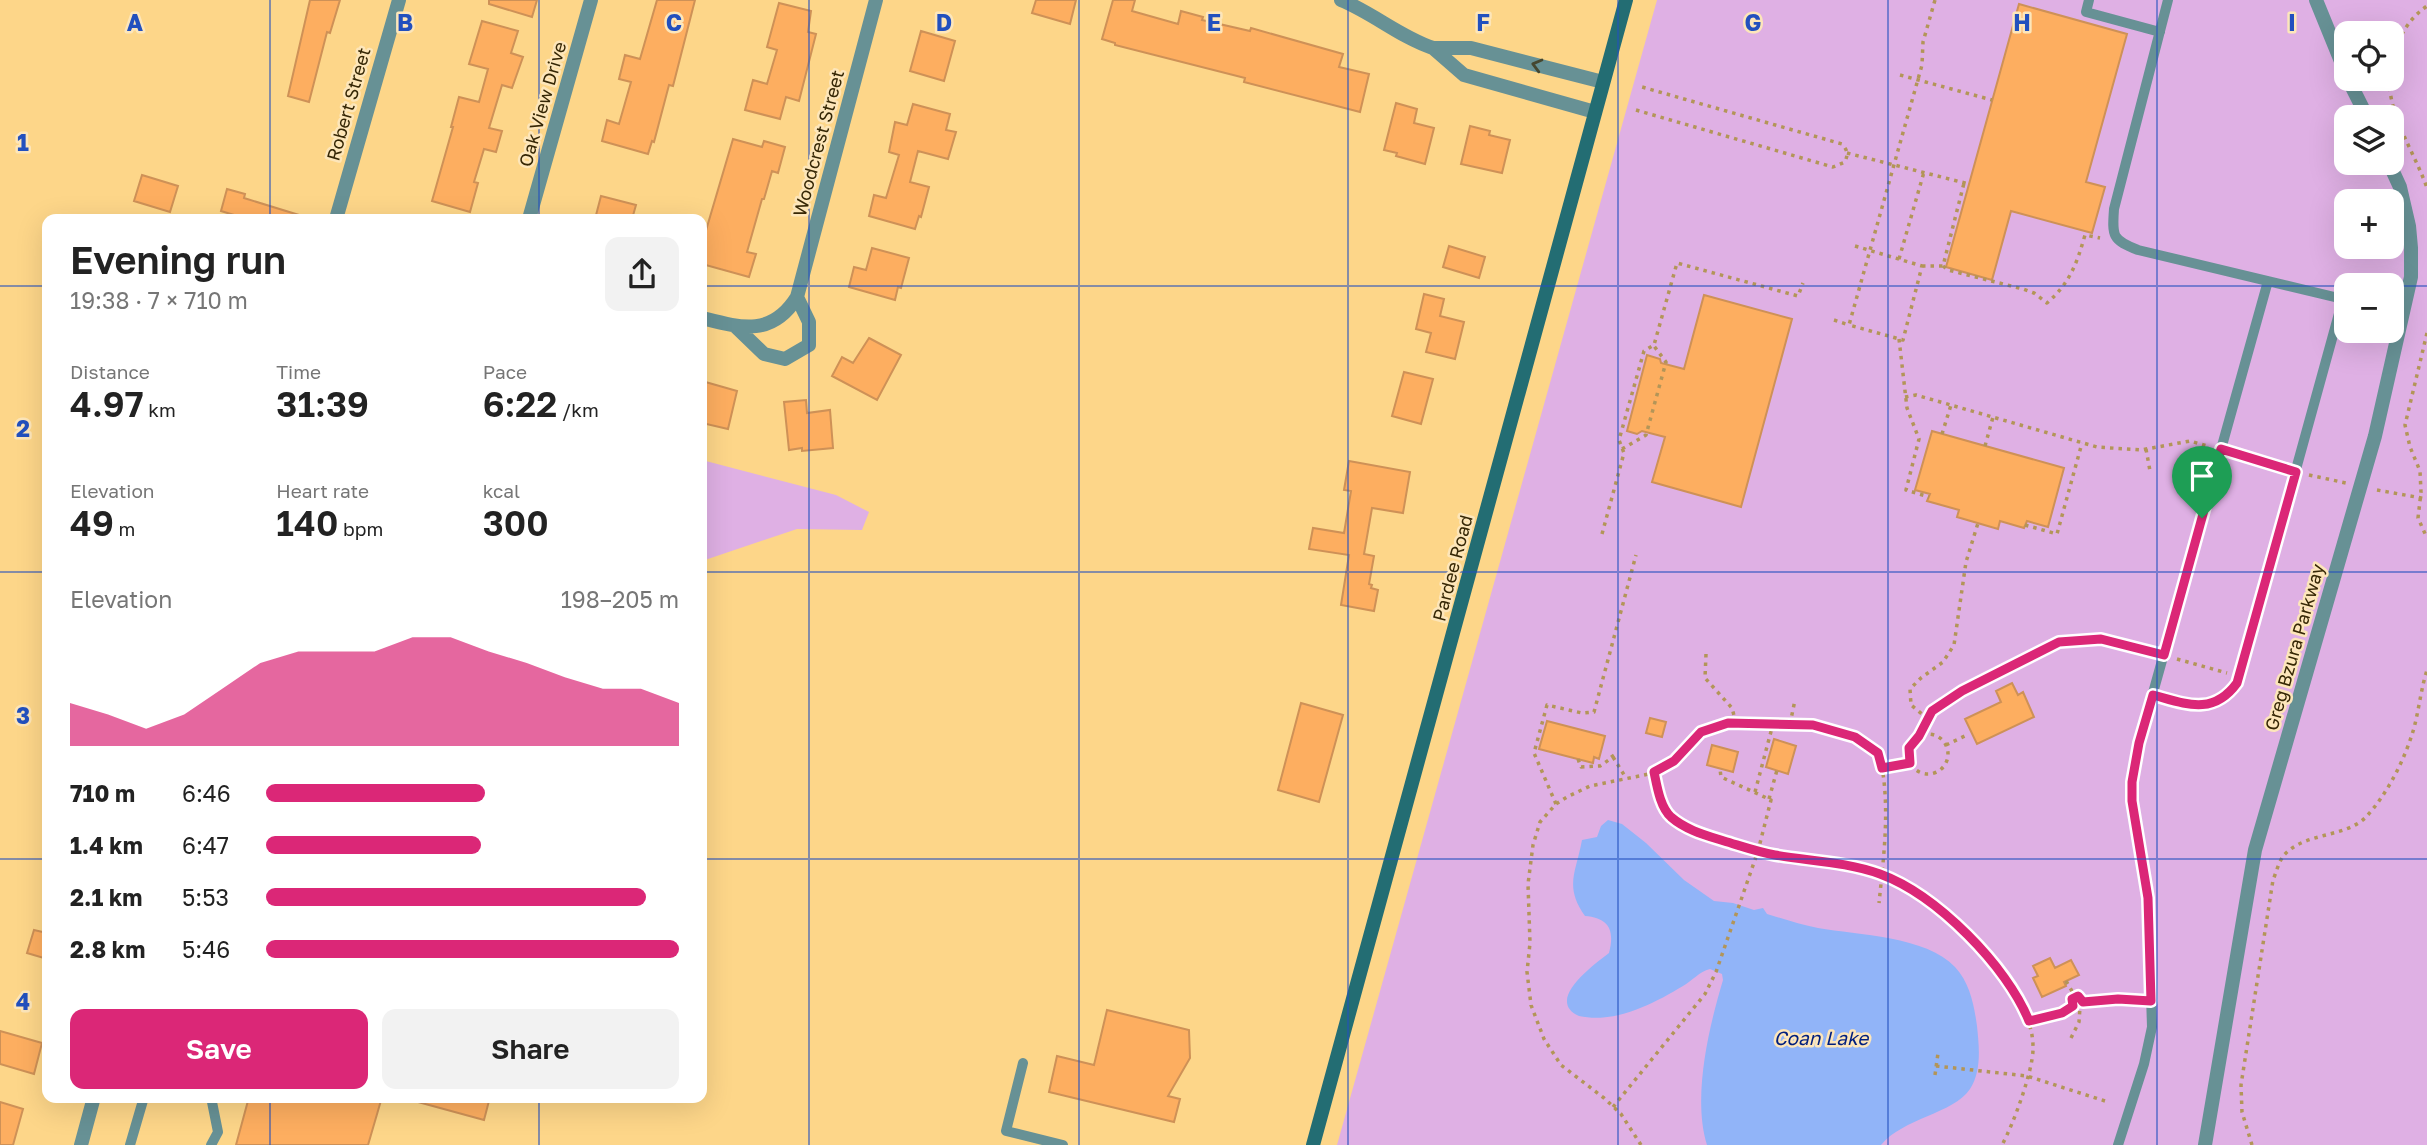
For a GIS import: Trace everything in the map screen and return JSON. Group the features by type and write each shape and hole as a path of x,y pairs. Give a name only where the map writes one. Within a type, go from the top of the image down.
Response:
{"main road":[{"name":"Pardee Road","path":"1313,1145 1626,0"}],"street":[{"name":"Robert Street","path":"337,214 398,0"},
{"name":"Oak View Drive","path":"531,214 591,0"},
{"name":"Woodcrest Street","path":"707,319 736,327 770,323 787,313 797,297 876,0"},
{"path":"1341,0 1362,9 1417,43 1433,48 1471,48 1603,82"},
{"path":"2316,0 2334,45"},
{"path":"1433,48 1464,75 1595,112"},
{"name":"Greg Bzura Parkway","path":"2394,175 2402,195 2411,248 2411,277 2404,295"},
{"name":"Woodcrest Street","path":"736,327 764,354 785,359 808,345 809,322 797,297"},
{"name":"Greg Bzura Parkway","path":"2204,1145 2255,850 2375,436 2392,343"},
{"path":"81,1145 92,1103"}],"lane":[{"path":"2089,0 2086,12 2160,32"},
{"path":"2168,0 2114,209 2115,239 2138,250 2334,296"},
{"path":"2118,1145 2144,1064 2152,1027 2148,898 2132,792 2139,743 2268,281"},
{"path":"2153,695 2191,706 2206,705 2219,701 2230,693 2239,676 2334,338"},
{"path":"1023,1063 1006,1131 1063,1145"},
{"path":"130,1145 142,1103"},
{"path":"211,1145 218,1132 212,1103"}],"path":[{"path":"1849,325 1922,65 1923,42 1935,0"},
{"path":"2404,30 2427,6"},
{"path":"1900,75 1992,100"},
{"path":"1636,110 1833,167 1845,162 1847,153 1842,144 1642,87"},
{"path":"2390,91 2397,121 2427,188"},
{"path":"1847,153 1967,184 1942,266"},
{"path":"1899,259 1924,172"},
{"path":"1855,246 1922,266 1942,266 1948,270 2034,293 2047,303 2058,293 2075,267 2085,235 2115,239"},
{"path":"1602,534 1624,453 1619,440 1644,351 1654,345 1677,263 1798,296 1803,283"},
{"path":"1834,320 1903,340 1922,266"},
{"path":"2427,333 2405,425 2420,471 2421,497 2418,518 2427,538"},
{"path":"1899,339 1907,408 1919,439 1906,490 1929,497"},
{"path":"1622,449 1646,435 1667,362 1654,345"},
{"path":"1905,397 1916,395 2098,447 2147,449 2190,441 2296,472 2427,499"},
{"path":"1942,434 1951,405"},
{"path":"1986,446 1993,417"},
{"path":"2025,525 2057,534 2082,443"},
{"path":"2147,449 2150,471"},
{"path":"1928,719 1911,705 1910,689 1943,662 1954,645 1966,562 1978,523"},
{"path":"1556,804 1534,753 1547,705 1582,713 1594,712 1636,555"},
{"path":"1919,736 1935,735 1946,746 1947,761 1937,772 1922,773 1910,763 1909,748 1919,736 1932,711 1962,691 2059,642 2101,639 2239,676"},
{"path":"1706,654 1705,678 1732,708 1736,723"},
{"path":"2252,1145 2242,1112 2241,1085 2273,880 2284,856 2304,842 2336,832 2364,819 2383,796 2414,728 2427,670"},
{"path":"1790,724 1795,700"},
{"path":"1641,1145 1621,1114 1560,1065 1544,1039 1531,1005 1527,972 1530,943 1528,884 1532,845 1540,822 1556,804 1590,786 1654,772 1674,761 1701,732 1728,723 1813,725 1855,737 1878,753 1884,775 1885,831 1879,903"},
{"path":"1755,792 1774,723"},
{"path":"1946,746 1969,734"},
{"path":"1609,751 1626,778"},
{"path":"1578,759 1581,767 1600,765 1613,757"},
{"path":"1882,768 1910,763"},
{"path":"1720,769 1721,777 1769,799"},
{"path":"1613,1107 1704,994 1716,972 1758,852 1777,770"},
{"path":"1654,772 1659,794 1669,816 1697,833 1758,852 1852,867 1882,875 1929,902 1956,923 1979,947 2024,1009 2029,1021 2033,1049 2027,1076 2002,1145"},
{"path":"2066,981 2075,996 2080,996 2083,1002"},
{"path":"2073,1006 2072,999 2075,996"},
{"path":"2083,1002 2118,999 2151,1001"},
{"path":"2071,1038 2079,1022 2083,1002"},
{"path":"2029,1021 2062,1013 2073,1006 2080,1007"},
{"path":"1935,1075 1938,1053"},
{"path":"1936,1066 2027,1076 2105,1101"}],"shaded area":[{"path":"1657,0 2427,0 2427,1145 1337,1145"},
{"path":"707,461 836,495 869,512 862,530 797,529 707,559"}],"water":[{"name":"Coan Lake","path":"1608,820 1622,824 1684,880 1714,901 1733,903 1754,910 1763,908 1767,914 1812,927 1909,943 1942,957 1955,967 1964,980 1974,1010 1979,1058 1970,1089 1952,1105 1902,1128 1881,1145 1707,1145 1701,1106 1702,1084 1722,974 1706,970 1646,1006 1620,1015 1593,1018 1579,1016 1570,1009 1567,1001 1569,992 1576,983 1609,953 1611,938 1608,927 1600,919 1585,916 1573,887 1582,840 1597,837 1601,826"}],"building":[{"path":"310,0 340,0 330,33 327,32 309,102 288,96"},
{"path":"489,0 537,0 532,17 489,4"},
{"path":"657,0 695,0 673,86 669,85 654,142 652,141 648,154 602,141 607,120 619,124 631,82 619,79 625,55 640,59"},
{"path":"1036,0 1076,0 1070,24 1032,13"},
{"path":"1113,0 1135,0 1132,11 1178,24 1181,11 1203,17 1202,20 1250,31 1251,28 1343,54 1339,67 1369,74 1360,112 1244,82 1245,78 1115,45 1102,39"},
{"path":"779,3 811,11 808,32 816,34 799,101 786,97 780,119 745,110 753,80 767,84 777,50 767,47"},
{"path":"2019,4 2127,34 2086,182 2105,187 2092,233 2011,211 1992,280 1946,267"},
{"path":"482,21 518,31 511,53 523,57 512,88 502,85 489,128 502,131 496,152 484,149 474,182 478,183 470,212 432,201 459,97 479,102 488,69 469,64"},
{"path":"921,31 955,41 944,81 910,71"},
{"path":"1396,103 1417,109 1414,123 1434,128 1425,164 1384,150"},
{"path":"913,104 950,114 946,130 956,132 948,159 918,151 910,182 929,187 915,229 869,216 874,195 886,198 899,155 889,152 895,122 907,125"},
{"path":"1470,126 1490,131 1489,135 1510,140 1502,173 1461,164"},
{"path":"733,139 762,147 764,141 785,147 778,173 772,171 747,252 756,254 749,277 707,265 707,227"},
{"path":"142,175 178,186 170,212 134,201"},
{"path":"227,189 245,194 244,198 296,214 231,214 221,211"},
{"path":"601,196 636,205 633,214 596,214"},
{"path":"1449,246 1485,257 1479,278 1443,267"},
{"path":"872,248 909,258 895,300 849,287 854,267 866,270"},
{"path":"1424,294 1444,299 1440,316 1464,322 1455,359 1426,352 1431,333 1416,329"},
{"path":"1704,295 1792,319 1741,507 1652,482 1665,437 1642,431 1637,434 1627,431 1647,355 1660,359 1661,363 1684,369"},
{"path":"869,338 901,355 877,400 832,376 842,357 853,363"},
{"path":"1404,372 1433,379 1421,424 1392,416"},
{"path":"707,382 737,391 728,429 707,424"},
{"path":"806,400 807,413 830,410 833,448 789,450 784,402"},
{"path":"1932,431 2064,468 2048,527 2027,521 2024,528 2000,521 1998,529 1957,517 1959,510 1927,501 1930,494 1915,490"},
{"path":"1349,461 1410,472 1403,513 1372,508 1364,554 1374,556 1369,584 1372,585 1371,588 1378,590 1374,611 1341,605 1349,555 1309,549 1313,528 1344,533 1351,491 1344,490"},
{"path":"2012,683 2018,695 2023,692 2034,717 1977,744 1965,719 2001,702 1996,691"},
{"path":"1301,703 1343,715 1319,802 1278,790"},
{"path":"1650,718 1666,722 1662,737 1646,733"},
{"path":"1547,721 1605,736 1599,759 1594,757 1593,763 1539,749"},
{"path":"1774,739 1796,746 1788,774 1766,767"},
{"path":"1712,745 1738,752 1733,772 1707,765"},
{"path":"34,930 42,932 42,958 27,953"},
{"path":"2050,958 2055,968 2071,960 2079,975 2064,982 2066,986 2042,997 2033,978 2038,976 2033,966"},
{"path":"1107,1010 1189,1030 1190,1058 1168,1096 1180,1099 1174,1122 1049,1092 1057,1056 1094,1065"},
{"path":"0,1031 42,1043 34,1074 0,1064"},
{"path":"0,1102 23,1109 13,1145 0,1145"},
{"path":"247,1103 380,1103 368,1145 236,1145"},
{"path":"422,1103 488,1103 484,1120"}],"route":[{"path":"2221,449 2296,472 2237,683 2230,693 2219,701 2206,705 2191,706 2153,695 2139,743 2132,782 2132,801 2148,898 2151,1001 2118,999 2083,1002 2078,996 2072,999 2073,1006 2062,1013 2029,1021 2005,980 1979,947 1956,923 1901,884 1863,869 1758,852 1697,833 1669,816 1659,794 1654,772 1674,761 1701,732 1728,723 1813,725 1855,737 1878,753 1882,768 1910,763 1909,748 1919,736 1932,711 1962,691 2059,642 2101,639 2164,655 2202,518 2221,449"}]}
